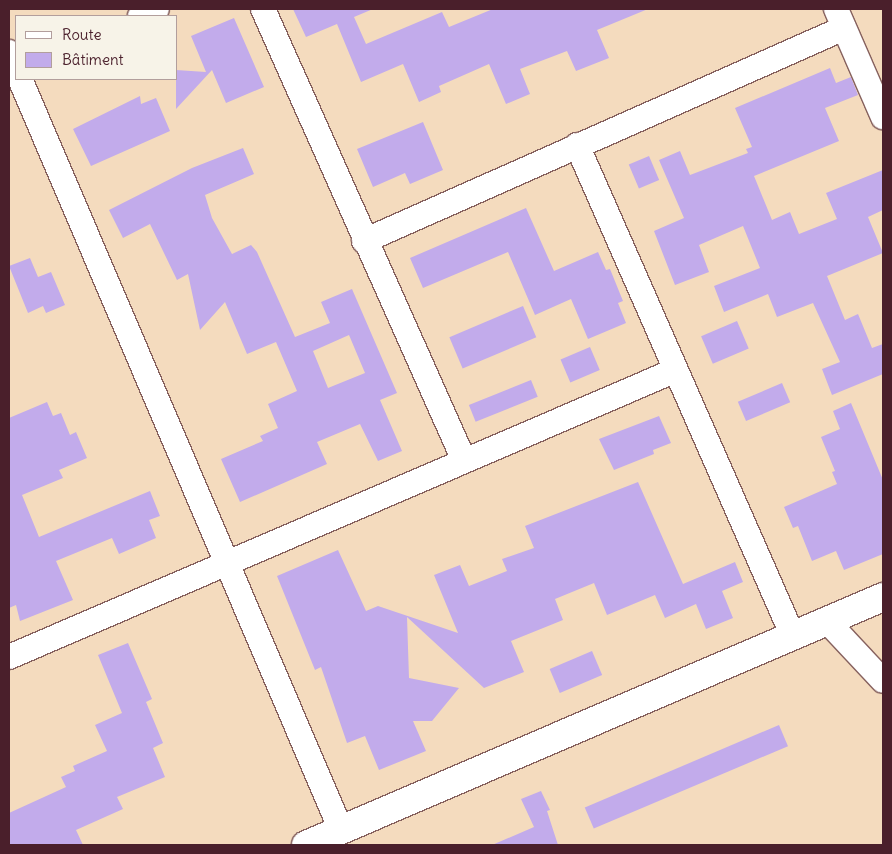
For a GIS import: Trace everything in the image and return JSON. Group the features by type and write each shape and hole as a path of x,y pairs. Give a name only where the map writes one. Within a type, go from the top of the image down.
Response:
{"street":[{"path":"142,15 157,9"},
{"path":"263,9 364,241 464,460"},
{"path":"364,241 577,145 840,18 883,117"},
{"path":"9,52 15,67"},
{"path":"20,80 228,560 341,830"},
{"path":"577,145 792,634"},
{"path":"9,656 228,560 676,370"},
{"path":"306,845 792,634 883,597"},
{"path":"826,620 883,681"}],"building":[{"path":"293,9 373,9 354,17 366,44 442,12 449,27 493,9 648,9 597,30 609,58 576,71 567,51 520,69 530,94 506,104 489,64 439,86 441,92 419,102 403,64 361,82 337,24 306,37"},
{"path":"234,18 264,87 226,103 212,70 176,109 178,70 206,72 191,36"},
{"path":"830,68 836,83 851,77 858,95 825,108 839,141 754,176 772,220 790,212 799,234 837,219 826,193 883,170 883,210 868,217 883,253 827,276 845,320 858,314 872,348 883,344 883,374 832,395 822,369 840,362 813,303 777,317 768,294 724,312 714,286 760,268 743,226 699,245 709,272 675,285 654,231 684,218 659,160 680,151 690,175 748,153 746,149 752,147 735,108"},
{"path":"140,96 141,104 156,98 170,131 91,166 73,129"},
{"path":"423,122 443,170 410,184 405,173 373,187 357,149"},
{"path":"243,148 254,174 205,195 212,218 232,254 251,245 257,252 295,337 330,323 321,302 352,289 397,393 380,400 402,451 378,461 360,424 317,442 327,464 240,502 221,459 263,441 260,436 278,428 268,404 297,391 276,342 247,354 225,302 200,330 188,274 177,280 150,224 123,238 109,210 192,168","holes":["349,335 365,373 328,388 313,351"]},
{"path":"649,156 659,180 639,189 629,165"},
{"path":"526,208 554,271 598,252 606,270 610,269 623,301 618,303 626,323 588,339 571,299 535,315 508,252 423,288 410,258"},
{"path":"30,258 38,277 51,272 65,305 46,313 43,306 28,313 9,266"},
{"path":"523,306 536,337 463,369 449,337"},
{"path":"737,321 749,349 713,364 701,336"},
{"path":"590,347 600,370 570,383 561,360"},
{"path":"531,380 538,397 476,422 469,405"},
{"path":"782,383 790,402 746,421 738,402"},
{"path":"47,402 53,416 61,413 70,435 76,432 87,458 59,470 63,478 22,495 39,537 150,491 160,516 149,520 156,538 119,554 112,538 56,561 73,600 20,621 16,605 9,608 9,418"},
{"path":"851,403 883,480 883,554 844,570 836,551 812,561 798,526 793,528 784,507 837,484 832,472 835,471 821,437 840,429 833,411"},
{"path":"659,416 671,443 653,450 654,454 614,470 599,439"},
{"path":"638,482 683,584 735,562 743,582 722,591 733,618 706,629 696,604 665,618 655,595 607,615 594,583 555,599 563,620 511,641 524,672 484,688 407,617 409,678 459,688 432,721 413,721 426,751 379,770 365,736 347,743 321,667 315,670 277,576 338,550 366,611 378,606 458,633 434,575 460,565 469,586 507,571 502,559 534,548 525,526"},
{"path":"128,643 152,699 146,702 163,743 153,748 165,777 117,797 123,809 76,830 83,845 9,845 9,813 66,787 61,777 75,771 73,766 107,751 95,725 122,713 98,655"},
{"path":"592,651 602,675 560,693 550,669"},
{"path":"779,725 788,746 594,829 585,807"},
{"path":"541,791 550,810 547,811 558,845 492,845 534,827 521,799"}]}
